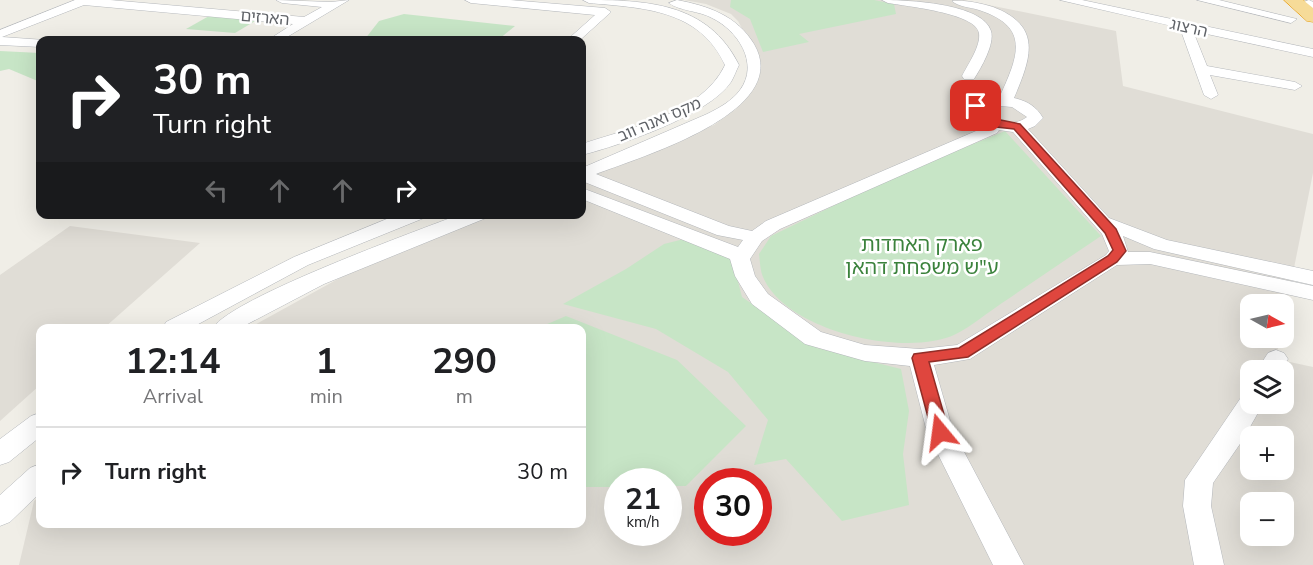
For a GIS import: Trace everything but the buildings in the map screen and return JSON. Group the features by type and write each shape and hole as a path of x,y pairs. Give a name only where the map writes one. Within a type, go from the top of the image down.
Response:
{"street":[{"path":"0,34 84,0"},
{"name":"הארזים","path":"84,0 304,21"},
{"path":"282,0 330,2"},
{"path":"304,21 343,0"},
{"path":"471,0 605,12 578,36"},
{"name":"מקס ואנה ווב","path":"586,148 703,102 727,81 732,65 724,45 704,27 691,20 641,6 589,0"},
{"name":"מקס ואנה ווב","path":"586,173 720,113 742,97 754,78 753,56 742,35 730,22 703,9 660,0"},
{"path":"888,0 969,16 982,23 985,30 984,40 969,76"},
{"path":"953,0 994,11 1019,26 1024,39 1022,64 1005,101"},
{"name":"הרצוג","path":"1066,0 1313,53"},
{"path":"1203,0 1291,19"},
{"path":"280,36 330,2"},
{"path":"1185,26 1211,95"},
{"path":"0,41 36,43"},
{"path":"1202,69 1295,86"},
{"path":"987,101 1005,101 1026,108 1034,115 1033,122 1017,127 991,122 977,114 976,106 987,101"},
{"path":"991,122 991,130 773,225 755,237 740,259 745,276 760,299 813,338 865,353 920,358 962,353 1113,259 1119,251 1118,242 1102,221 1017,127"},
{"path":"586,177 724,231 755,237"},
{"path":"586,195 742,256"},
{"path":"182,324 301,261 405,219"},
{"path":"231,324 281,296 340,269 466,219"},
{"path":"1102,221 1161,245 1309,289"},
{"path":"1113,259 1150,258 1309,289"},
{"path":"920,358 940,432 1009,565"},
{"path":"1209,565 1197,506 1199,480 1233,434 1245,414"},
{"path":"0,454 36,426"},
{"path":"0,513 36,480"}],"shaded area":[{"path":"684,0 964,0 1116,31 1123,86 1313,134 1313,173 1289,294 1240,294 1240,348 1278,348 1276,359 1281,360 1240,360 1240,414 1294,414 1294,363 1313,367 1313,565 19,565 36,499 36,528 586,528 586,324 256,324 365,264 479,219 586,219 586,176 714,125 736,109 758,80 761,64 738,21 731,14 706,4"},
{"path":"70,226 200,243 109,324 36,324 36,389 0,421 0,275"}],"green space":[{"path":"731,0 874,0 894,4 896,14 799,34 809,42 763,52 750,19 730,7"},
{"path":"404,14 515,26 503,36 367,36 379,21"},
{"path":"209,16 257,20 235,33 186,29"},
{"path":"0,51 36,53 36,80 9,69 0,71"},
{"name":"פארק האחדות ע\"ש משפחת דהאן","path":"1005,131 1101,236 962,331 935,341 908,343 879,341 850,335 821,326 796,312 776,296 763,277 759,254 771,236 895,176"},
{"path":"684,239 732,258 742,297 817,348 901,369 909,411 903,454 909,505 842,521 786,459 754,465 768,420 728,372 656,329 563,304 626,269 664,244"},
{"path":"566,316 677,360 746,426 704,468 694,468 694,478 686,486 682,486 682,468 604,468 604,487 586,487 586,324 547,324"}],"route":[{"path":"940,432 920,358 962,353 1113,259 1119,251 1118,242 1111,232 1017,127 1000,125 983,119 977,114 976,106"}]}
